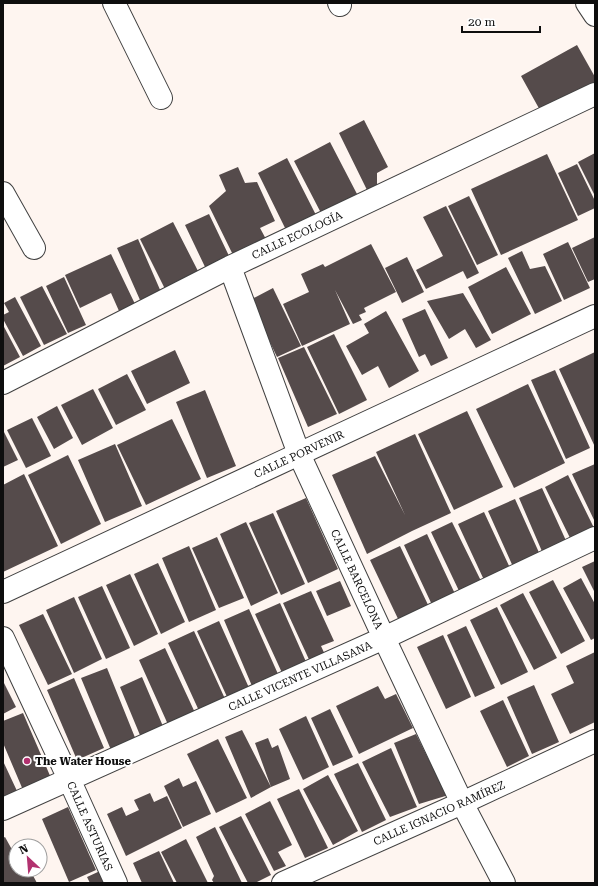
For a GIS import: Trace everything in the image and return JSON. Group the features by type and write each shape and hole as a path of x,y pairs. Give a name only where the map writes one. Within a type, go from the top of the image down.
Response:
{"street":[{"path":"114,3 161,98"},
{"path":"587,3 595,15"},
{"name":"CALLE ECOLOGÍA","path":"3,383 230,267 595,94"},
{"path":"3,193 34,248"},
{"name":"CALLE BARCELONA","path":"230,267 299,454 462,803 504,883"},
{"name":"CALLE PORVENIR","path":"3,592 595,316"},
{"name":"CALLE VICENTE VILLASANA","path":"3,809 384,638 595,538"},
{"name":"CALLE ASTURIAS","path":"3,638 116,883"},
{"name":"CALLE IGNACIO RAMÍREZ","path":"283,883 462,803 595,741"}],"building":[{"path":"577,45 595,77 595,82 541,112 521,76"},
{"path":"364,120 388,167 377,173 377,185 367,190 339,133"},
{"path":"330,142 357,194 321,213 294,161"},
{"path":"595,153 595,196 578,162"},
{"path":"547,154 578,220 501,255 471,189"},
{"path":"287,158 317,217 287,232 258,173"},
{"path":"577,164 595,201 595,208 578,216 558,173"},
{"path":"238,167 245,183 257,182 275,221 260,228 267,241 234,257 209,206 226,191 219,175"},
{"path":"469,196 498,255 477,265 448,206"},
{"path":"446,206 479,273 467,279 463,271 426,289 416,270 443,256 423,217"},
{"path":"209,214 230,258 206,269 185,225"},
{"path":"173,222 198,271 165,289 140,239"},
{"path":"595,237 595,279 588,282 572,248"},
{"path":"138,239 161,292 140,300 117,248"},
{"path":"568,242 590,288 564,300 543,254"},
{"path":"371,244 396,292 364,308 366,312 359,315 362,320 353,324 335,290 350,324 302,346 283,304 309,292 301,274 323,264 325,267"},
{"path":"522,251 530,269 545,266 562,301 535,314 508,258"},
{"path":"111,254 135,304 119,311 111,293 80,308 65,275"},
{"path":"407,257 424,292 402,303 385,268"},
{"path":"506,267 531,314 492,334 468,287"},
{"path":"64,277 86,325 68,333 46,286"},
{"path":"42,286 67,334 44,345 20,297"},
{"path":"273,288 301,346 277,357 250,300"},
{"path":"463,293 491,340 476,348 465,329 449,339 427,301"},
{"path":"15,297 41,346 23,356 3,319 3,315 9,312 4,303"},
{"path":"425,309 448,358 431,366 425,354 419,357 402,319"},
{"path":"386,311 419,371 389,388 378,366 362,375 346,346 369,333 364,324"},
{"path":"3,325 20,357 3,366"},
{"path":"334,334 367,400 339,414 307,347"},
{"path":"304,347 337,414 308,427 278,358"},
{"path":"175,350 190,383 147,404 131,371"},
{"path":"595,352 595,447 559,369"},
{"path":"555,370 590,448 566,459 531,380"},
{"path":"127,374 146,410 116,425 98,389"},
{"path":"528,384 565,463 514,488 476,409"},
{"path":"93,389 113,428 82,445 61,405"},
{"path":"205,390 236,466 207,478 176,402"},
{"path":"57,406 73,438 54,449 37,417"},
{"path":"467,411 503,487 454,510 418,434"},
{"path":"32,418 51,456 26,468 7,430"},
{"path":"172,419 201,479 146,505 117,445"},
{"path":"3,430 18,460 3,467"},
{"path":"415,434 451,513 367,554 332,475 375,456 405,515 376,452"},
{"path":"115,444 142,506 105,522 78,460"},
{"path":"68,455 101,524 61,544 28,475"},
{"path":"595,464 595,522 572,474"},
{"path":"24,474 58,546 3,572 3,485"},
{"path":"568,475 595,530 572,542 545,487"},
{"path":"542,488 568,545 544,556 519,498"},
{"path":"306,498 338,569 308,583 276,511"},
{"path":"515,499 541,557 514,569 488,511"},
{"path":"484,512 510,568 484,580 458,524"},
{"path":"273,513 305,584 281,595 249,523"},
{"path":"246,522 278,593 251,606 220,534"},
{"path":"452,522 482,583 460,593 431,532"},
{"path":"427,534 456,596 433,607 404,545"},
{"path":"217,537 244,598 219,608 192,548"},
{"path":"189,546 216,610 189,622 162,558"},
{"path":"400,546 430,609 400,623 370,560"},
{"path":"595,561 595,593 582,567"},
{"path":"158,563 185,622 161,634 134,574"},
{"path":"130,574 158,634 134,646 106,585"},
{"path":"581,578 595,604 595,638 591,640 563,588"},
{"path":"553,580 585,641 561,654 529,592"},
{"path":"340,581 351,606 327,616 316,591"},
{"path":"102,586 130,648 106,659 78,597"},
{"path":"311,591 334,641 321,646 327,659 312,666 283,603"},
{"path":"523,593 557,658 534,670 500,605"},
{"path":"74,597 102,659 74,673 46,610"},
{"path":"280,603 307,664 283,675 255,614"},
{"path":"497,607 528,672 501,685 470,620"},
{"path":"249,609 278,674 252,686 224,620"},
{"path":"43,614 72,674 48,685 19,625"},
{"path":"219,621 250,690 228,699 197,631"},
{"path":"466,626 495,688 475,697 447,635"},
{"path":"194,631 226,701 200,713 168,643"},
{"path":"443,635 471,697 446,709 417,647"},
{"path":"165,648 197,717 170,729 139,660"},
{"path":"595,652 595,722 570,734 551,694 574,683 566,666"},
{"path":"107,668 136,740 111,750 81,678"},
{"path":"142,677 165,731 142,740 120,687"},
{"path":"74,678 104,748 77,760 47,690"},
{"path":"3,681 16,707 3,714"},
{"path":"534,685 559,742 532,754 507,697"},
{"path":"378,686 385,699 396,694 413,728 359,754 336,706"},
{"path":"503,700 529,756 507,767 480,711"},
{"path":"330,709 353,757 333,766 311,718"},
{"name":"The Water House","path":"23,713 51,778 23,790 3,743 3,721"},
{"path":"306,716 329,767 303,780 279,729"},
{"path":"242,730 271,787 251,798 225,737"},
{"path":"416,734 436,774 441,772 452,794 419,804 394,743"},
{"path":"268,738 272,748 278,745 290,779 271,787 255,743"},
{"path":"218,739 247,798 216,813 187,754"},
{"path":"391,748 417,807 390,817 362,762"},
{"path":"3,761 17,791 3,798"},
{"path":"358,763 386,820 362,832 334,774"},
{"path":"328,775 358,831 333,845 303,789"},
{"path":"179,778 183,787 196,781 211,814 183,827 164,786"},
{"path":"299,789 328,848 305,858 277,799"},
{"path":"150,793 154,802 167,796 182,828 126,856 107,814 122,807 126,816 139,810 134,800"},
{"path":"270,801 292,845 278,852 286,866 274,871 245,814"},
{"path":"68,807 96,870 69,882 42,819"},
{"path":"241,816 271,875 255,883 248,883 219,827"},
{"path":"215,827 242,883 214,883 212,880 214,876 196,837"},
{"path":"5,837 8,842 8,878 34,878 37,883 3,883 3,838"},
{"path":"186,839 208,883 177,883 161,852"},
{"path":"159,851 174,883 142,883 133,863"},
{"path":"100,871 105,883 90,883 87,877"}],"place":[{"name":"The Water House","path":"27,761"}]}
